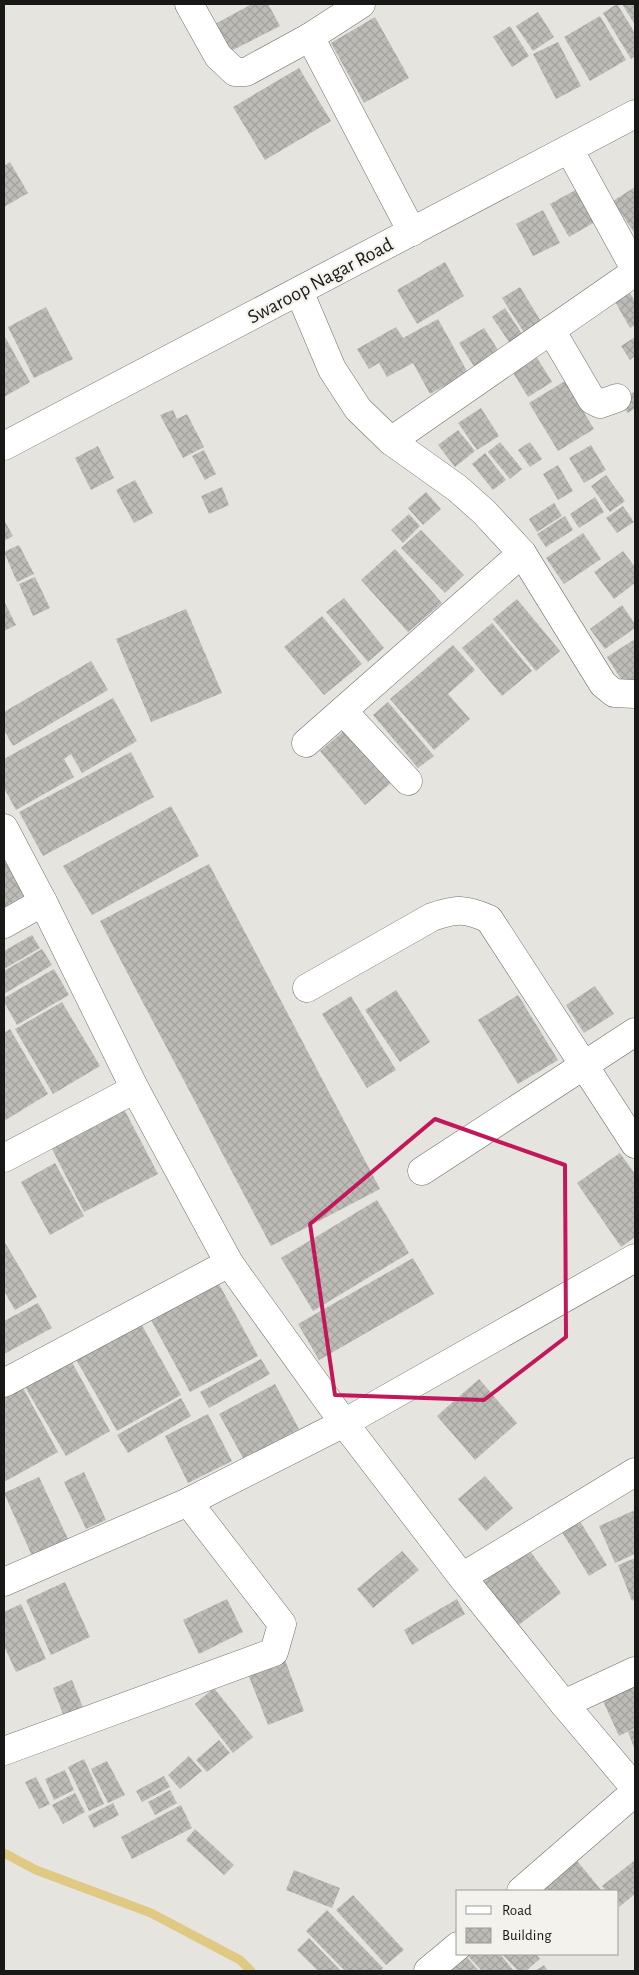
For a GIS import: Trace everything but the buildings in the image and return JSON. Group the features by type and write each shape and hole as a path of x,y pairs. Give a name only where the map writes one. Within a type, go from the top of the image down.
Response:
{"street":[{"path":"189,4 218,56 235,72 246,72 310,37 361,4"},
{"path":"310,37 412,232"},
{"name":"Swaroop Nagar Road","path":"4,446 569,149 633,119"},
{"path":"391,441 635,271 569,149"},
{"path":"299,291 332,369 358,409 391,441 457,488 484,512 522,553 603,684 614,693 635,694"},
{"path":"551,330 592,400 600,404 617,398"},
{"path":"306,743 522,553"},
{"path":"343,711 408,781"},
{"path":"4,828 43,902 135,1089 229,1263 344,1423 462,1577 564,1704 635,1788"},
{"path":"4,924 43,902"},
{"path":"306,988 432,917 454,910 469,910 489,919 635,1144"},
{"path":"422,1171 635,1032"},
{"path":"4,1158 135,1089"},
{"path":"4,1582 188,1502 344,1423 635,1258"},
{"path":"4,1383 229,1263"},
{"path":"462,1577 635,1472"},
{"path":"4,1751 274,1652 282,1624 188,1502"},
{"path":"564,1704 635,1670"},
{"path":"522,1890 635,1792"},
{"path":"428,1971 456,1948"}],"highlighted area":[{"path":"435,1119 565,1165 566,1337 484,1400 335,1395 310,1224"}],"waterway":[{"path":"4,1853 36,1870 151,1913 240,1960 251,1971"}]}
